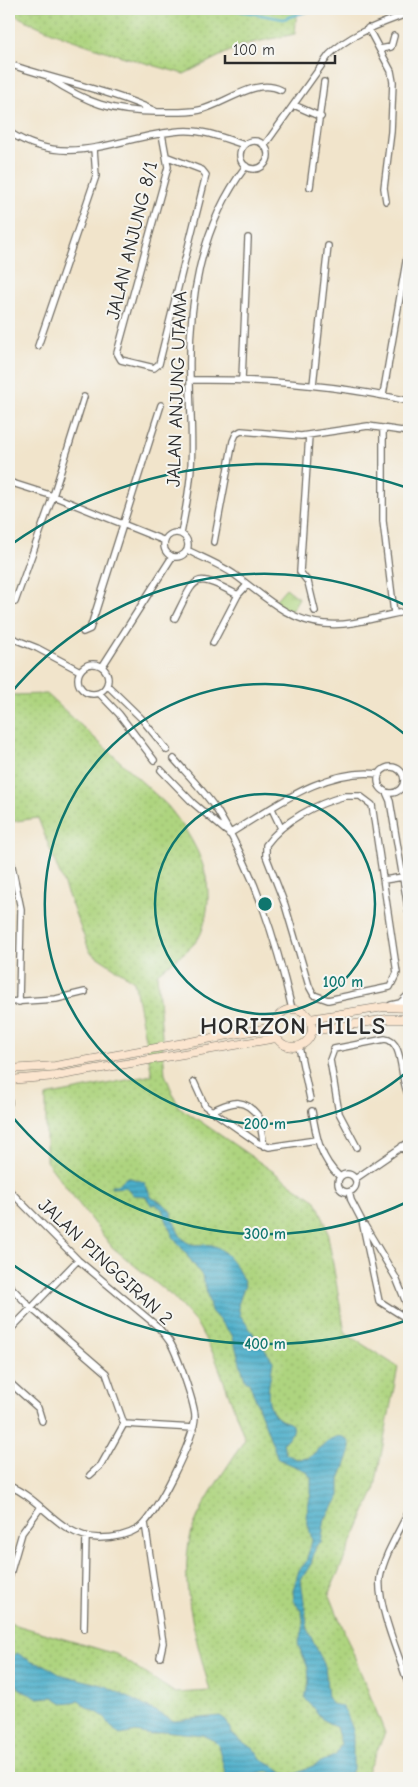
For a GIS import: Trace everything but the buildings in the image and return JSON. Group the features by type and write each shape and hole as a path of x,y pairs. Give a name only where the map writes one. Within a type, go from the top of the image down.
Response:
{"street":[{"path":"264,146 329,55 339,45 368,28 409,13"},
{"path":"368,28 391,71 393,82 391,132 384,188 386,201"},
{"path":"380,49 391,47 394,36"},
{"path":"9,64 49,78 108,92 157,112"},
{"path":"49,78 69,91 97,105 116,110 157,112 199,110 255,87 274,86 281,90"},
{"path":"310,187 321,117 324,82"},
{"path":"294,105 321,117"},
{"path":"9,132 40,147 73,151 94,149 181,131 203,132 244,145 254,141 264,146 268,154 264,165 253,169 246,166 240,156 244,145"},
{"name":"JALAN ANJUNG 8/1","path":"162,134 168,157 168,167 117,353 121,360 154,368 159,364 206,175 202,170 168,157"},
{"path":"38,346 96,176 94,149"},
{"name":"JALAN ANJUNG UTAMA","path":"181,534 191,467 189,343 193,291 201,258 217,213 246,166"},
{"path":"242,379 248,238"},
{"path":"313,385 328,246"},
{"path":"383,395 407,256"},
{"path":"190,380 242,379 313,385 383,395 409,401"},
{"path":"15,602 53,496 84,397"},
{"path":"83,632 90,629 125,524 161,405"},
{"path":"214,542 233,441 236,434 241,431 301,436 355,427 383,428 409,432"},
{"path":"383,428 383,521 394,614"},
{"path":"309,435 300,572 308,582 315,611"},
{"path":"9,482 53,496 165,541"},
{"path":"172,534 181,534 187,541 187,550 181,557 172,557 165,550 165,541 172,534"},
{"path":"187,550 234,574 284,612 304,620 325,624 346,624 409,612"},
{"path":"102,667 172,557"},
{"path":"175,618 192,584 198,580 207,580 238,595"},
{"path":"213,643 238,595 247,585"},
{"path":"9,636 37,648 80,671"},
{"path":"92,664 102,667 107,675 106,685 99,693 88,694 80,687 78,677 80,671 92,664"},
{"path":"106,685 141,718 167,750"},
{"path":"99,693 120,714 154,760"},
{"path":"174,759 218,812 247,865 272,930 292,1009"},
{"path":"230,834 272,809 337,776 379,774 389,766 401,770 409,778"},
{"path":"161,770 194,803 230,834"},
{"path":"386,792 395,792 402,787 404,779 401,770"},
{"path":"379,774 378,782 390,801 409,914"},
{"path":"345,796 360,796 372,805 384,880 397,973 390,987 328,1000 314,995 309,986 285,905 266,856 266,845 281,828 312,808 345,796"},
{"path":"272,809 281,828"},
{"path":"9,852 21,908 19,1002"},
{"path":"384,880 403,877"},
{"path":"9,1002 56,999 84,992"},
{"path":"310,1018 384,1007 400,1003 409,994"},
{"path":"384,1007 409,1008"},
{"path":"9,1080 56,1076 276,1038 289,1047 300,1047 308,1041 312,1031 310,1018 302,1011 292,1009 278,1017 274,1027 276,1038"},
{"path":"312,1031 387,1020 409,1019"},
{"path":"9,1069 55,1066 274,1027"},
{"path":"357,1147 339,1114 330,1060 334,1048 385,1039 393,1041 397,1047 404,1089 409,1096"},
{"path":"300,1047 310,1099"},
{"path":"194,1082 205,1106 264,1146 316,1140"},
{"path":"211,1111 232,1102 241,1103 259,1117 264,1146"},
{"path":"312,1111 316,1140 333,1170 340,1177 340,1188 350,1192"},
{"path":"350,1192 354,1188 355,1179 409,1142"},
{"path":"402,1146 409,1156"},
{"path":"340,1177 348,1174 355,1179"},
{"name":"JALAN PINGGIRAN 2","path":"9,1190 78,1260 157,1326 166,1336 176,1355 193,1408 194,1428 187,1448 153,1512 145,1523"},
{"path":"350,1192 351,1200 396,1278 409,1310"},
{"path":"362,1222 379,1301 409,1320"},
{"path":"9,1331 78,1260"},
{"path":"9,1285 31,1308 106,1373 124,1424 101,1465 90,1475"},
{"path":"9,1382 38,1408 42,1421"},
{"path":"124,1424 194,1428"},
{"path":"9,1486 31,1498 57,1523 86,1536 117,1537 145,1523 163,1643 160,1657"},
{"path":"9,1578 22,1533 41,1508"},
{"path":"409,1511 383,1568 380,1589 383,1606 409,1686"},
{"path":"84,1629 86,1536"}],"green space":[{"path":"9,9 297,9 295,34 242,45 184,74 117,55 51,32 9,12"},
{"path":"286,588 299,598 291,611 272,604"},
{"path":"47,694 167,805 177,817 200,856 207,885 208,900 203,927 200,935 190,948 157,973 165,1074 178,1106 316,1201 326,1224 345,1333 398,1367 374,1492 329,1593 385,1733 364,1778 9,1778 9,1623 116,1654 175,1693 210,1691 190,1608 187,1586 189,1544 199,1514 245,1439 215,1357 197,1324 173,1297 112,1247 46,1161 46,1096 152,1075 134,981 90,952 38,818 9,822 9,695"}],"water":[{"path":"127,1177 144,1182 152,1198 167,1206 179,1232 186,1242 218,1247 228,1256 240,1273 245,1285 238,1305 240,1315 273,1361 268,1391 270,1405 278,1418 292,1425 293,1432 283,1443 286,1454 296,1459 309,1458 334,1437 340,1436 350,1443 350,1453 340,1479 340,1496 325,1519 321,1542 316,1546 311,1564 301,1580 308,1631 325,1666 328,1698 332,1704 341,1706 346,1712 353,1730 353,1769 349,1778 280,1778 268,1771 258,1773 252,1778 226,1776 218,1745 213,1740 202,1735 164,1731 151,1735 136,1732 120,1735 100,1714 79,1701 63,1703 53,1697 38,1698 22,1691 9,1676 9,1659 17,1653 32,1662 45,1665 59,1674 106,1686 174,1721 220,1716 226,1720 232,1734 257,1752 262,1760 291,1776 336,1755 341,1744 336,1727 323,1720 305,1698 309,1680 308,1668 298,1644 303,1630 303,1619 301,1611 294,1601 293,1590 299,1570 306,1562 312,1540 306,1516 311,1493 311,1478 306,1471 278,1459 249,1382 245,1380 232,1335 211,1311 203,1277 172,1235 162,1209 155,1204 152,1206 145,1196 133,1195 126,1187 111,1188 111,1185 117,1185"}],"waterway":[{"path":"229,9 283,19 315,9"}],"district":[{"name":"HORIZON HILLS","path":"293,1026"}]}
